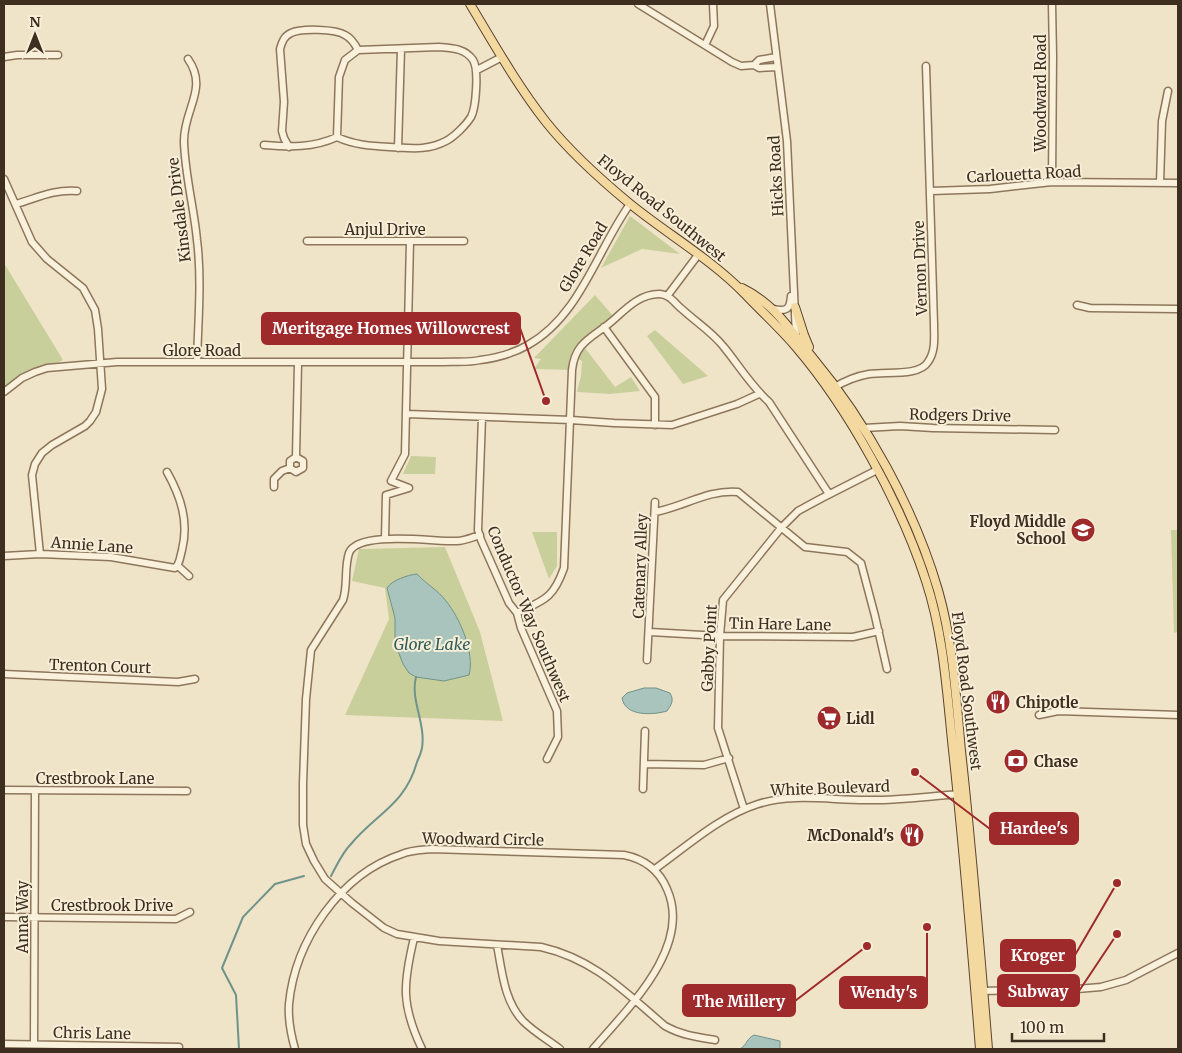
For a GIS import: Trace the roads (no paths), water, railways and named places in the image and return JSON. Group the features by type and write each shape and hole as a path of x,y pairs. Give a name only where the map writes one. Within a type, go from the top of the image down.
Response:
{"main road":[{"name":"Floyd Road Southwest","path":"470,4 524,93 558,137 630,204 736,285 796,347 832,388 864,428 908,514 923,548 938,591 951,655 979,991 988,1049"},
{"name":"Floyd Road Southwest","path":"736,285 756,295 773,308 819,364 895,505 917,556 934,608 944,664 962,794"},
{"path":"795,307 804,335 819,364"},
{"name":"Floyd Road Southwest","path":"979,991 980,1049"}],"street":[{"path":"638,4 732,62 741,66 754,65 759,68 778,68"},
{"path":"705,45 714,26 713,4"},
{"name":"Hicks Road","path":"770,4 787,141 796,347"},
{"name":"Woodward Road","path":"1052,4 1052,182"},
{"path":"289,147 282,131 284,102 280,49 282,42 288,34 301,30 338,31 348,36 358,50"},
{"path":"264,145 289,147 313,145 337,136 361,146 422,149 448,140 471,117 474,108 477,70 474,61 466,53 457,49 439,47 358,50 345,60 339,77 337,136"},
{"path":"398,148 400,49"},
{"path":"4,57 17,55 58,55"},
{"path":"477,70 502,57"},
{"path":"754,65 759,60 776,57"},
{"name":"Kinsdale Drive","path":"188,59 194,68 197,82 195,96 188,113 184,142 198,251 197,362"},
{"name":"Vernon Drive","path":"832,388 868,374 920,370 928,363 934,350 926,66"},
{"path":"1160,183 1162,121 1168,90"},
{"path":"4,179 27,234 47,260 83,288 91,300 97,319 102,389 98,407 94,416 85,426 52,445 42,453 35,464 32,482 40,554"},
{"name":"Carlouetta Road","path":"931,191 990,189 1052,182 1178,183"},
{"path":"16,204 62,190 77,191"},
{"name":"Glore Road","path":"4,392 22,378 35,372 61,367 117,362 479,361 508,354 528,345 551,327 579,293 630,204"},
{"name":"Anjul Drive","path":"307,241 464,241"},
{"path":"385,539 386,495 409,488 391,481 406,454 410,241"},
{"path":"668,295 698,255"},
{"path":"773,308 784,311 788,310 793,282"},
{"path":"517,613 546,598 558,586 564,568 574,356 584,342 632,304 646,296 668,295 722,344 759,394 769,402 829,494"},
{"path":"1077,305 1090,308 1178,309"},
{"path":"604,327 655,396 656,425"},
{"path":"296,457 298,363"},
{"path":"407,414 672,425 737,404 759,394"},
{"name":"Conductor Way Southwest","path":"482,417 478,519 480,535 509,603 517,613 521,628 557,712 558,737 547,759"},
{"name":"Rodgers Drive","path":"864,428 900,426 1055,430"},
{"path":"290,468 290,461 296,457"},
{"path":"290,468 296,472 303,468 303,460 296,457"},
{"path":"274,487 274,479 277,474 290,468"},
{"name":"Gabby Point","path":"744,809 718,728 720,636 723,600 781,528 798,511 877,470"},
{"path":"168,472 180,499 185,517 184,539 178,566 189,576"},
{"path":"655,512 668,510 726,491 738,492 805,547 847,552 861,563 887,670"},
{"name":"Catenary Alley","path":"648,660 655,502"},
{"path":"480,535 460,542 385,539 366,541 352,549 348,561 346,590 343,600 311,650 303,744 304,834 314,862 325,879 384,928 397,934 414,938 541,947 554,950 582,960 601,972 664,1026 691,1037 715,1040"},
{"name":"Annie Lane","path":"4,556 40,554 111,557 173,568 178,566"},
{"name":"Tin Hare Lane","path":"650,632 720,636 853,638 878,631"},
{"name":"Trenton Court","path":"4,674 178,682 195,680"},
{"path":"1040,715 1058,711 1178,715"},
{"path":"643,788 644,731"},
{"path":"644,764 704,766 728,758"},
{"name":"Crestbrook Lane","path":"4,790 187,791"},
{"name":"Anna Way","path":"34,1044 36,791"},
{"name":"White Boulevard","path":"655,869 709,830 744,809 774,800 801,798 867,800 962,794"},
{"name":"Woodward Circle","path":"295,1049 290,1029 289,1005 292,984 302,951 325,910 362,875 386,860 415,850 624,855 633,857 655,869"},
{"path":"593,1049 634,1000 662,958 673,924 673,912 664,881 655,869"},
{"name":"Crestbrook Drive","path":"4,917 176,919 190,912"},
{"path":"414,938 406,968 405,985 411,1024 422,1049"},
{"path":"497,945 504,984 512,1006 524,1021 560,1049"},
{"path":"979,991 1101,987 1126,980 1178,953"},
{"name":"Chris Lane","path":"4,1044 179,1047"}],"water":[{"name":"Glore Lake","path":"417,574 443,597 461,626 470,657 469,675 444,681 416,677 409,673 403,664 395,643 395,618 387,588 396,580"},
{"path":"644,688 656,688 670,693 672,702 667,711 648,714 628,709 622,698 627,693"},
{"path":"754,1035 780,1041 780,1049 740,1049"}],"waterway":[{"path":"331,876 348,848 361,833 398,799 412,777 421,752 423,739 415,694 416,677"},
{"path":"239,1049 236,995 222,968 243,917 275,884 304,876"}],"place":[{"name":"Meritgage Homes Willowcrest","path":"546,401"},
{"name":"Floyd Middle School","path":"1083,530"},
{"name":"Chipotle","path":"998,702"},
{"name":"Lidl","path":"829,718"},
{"name":"Chase","path":"1016,761"},
{"name":"Hardee's","path":"915,772"},
{"name":"McDonald's","path":"912,835"},
{"name":"Kroger","path":"1117,883"},
{"name":"Wendy's","path":"927,927"},
{"name":"Subway","path":"1117,934"},
{"name":"The Millery","path":"867,946"}]}
